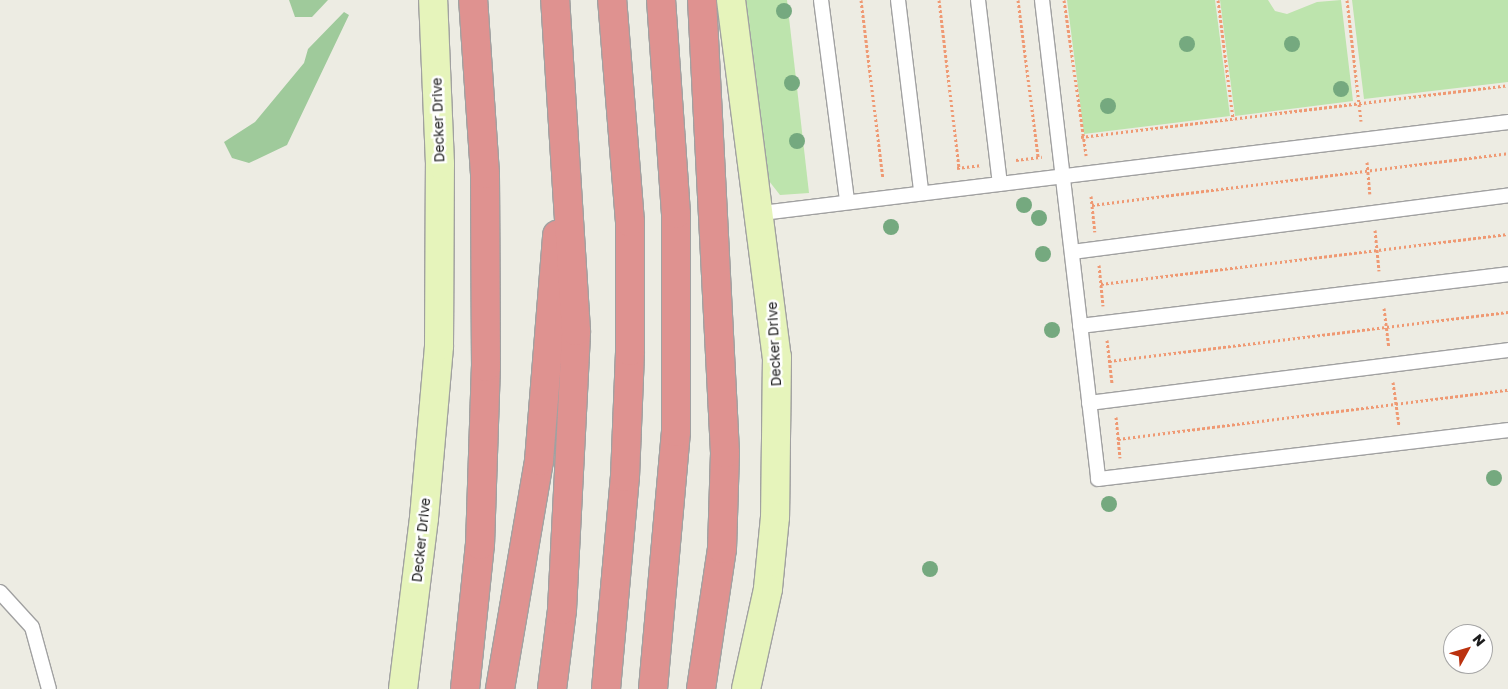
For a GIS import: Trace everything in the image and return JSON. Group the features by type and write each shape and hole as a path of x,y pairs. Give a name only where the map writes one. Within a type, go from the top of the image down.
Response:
{"highway":[{"path":"465,689 480,544 486,367 485,174 474,0"},
{"path":"606,689 615,619 626,468 630,222 621,69 612,0"},
{"path":"654,689 676,432 676,214 661,0"},
{"path":"701,689 722,549 725,453 702,0"},
{"path":"552,689 562,610 576,331 556,7"},
{"path":"500,689 539,461 557,237 556,7"}],"main road":[{"name":"Decker Drive","path":"403,689 424,518 439,346 440,164 433,0"},
{"name":"Decker Drive","path":"731,0 762,213 777,357 775,517 768,589 746,689"}],"lane":[{"path":"821,0 847,200"},
{"path":"898,0 921,192"},
{"path":"978,0 1000,184"},
{"path":"1042,0 1098,479 1508,430"},
{"path":"762,213 847,200 1063,178 1508,122"},
{"path":"1072,252 1508,195"},
{"path":"1080,326 1508,274"},
{"path":"1089,404 1508,350"},
{"path":"0,592 32,627 49,689"}],"path":[{"path":"861,0 883,178"},
{"path":"939,0 959,168"},
{"path":"1018,0 1038,157"},
{"path":"1064,0 1081,137 1086,151 1078,152"},
{"path":"1218,0 1233,119"},
{"path":"1347,0 1362,125"},
{"path":"1081,137 1508,85"},
{"path":"1092,205 1508,153"},
{"path":"1367,162 1371,199"},
{"path":"1374,224 1380,277"},
{"path":"1101,284 1508,234"},
{"path":"1383,300 1390,354"},
{"path":"1109,361 1508,312"},
{"path":"1393,377 1399,428"},
{"path":"1118,438 1508,390"}],"green space":[{"path":"289,0 328,0 312,17 295,17"},
{"path":"744,0 787,0 809,193 780,195 769,181"},
{"path":"1067,0 1215,0 1230,116 1084,134"},
{"path":"1220,0 1268,0 1275,11 1287,14 1317,2 1341,0 1353,101 1235,116"},
{"path":"1352,0 1508,0 1508,82 1364,99"},
{"path":"344,12 349,15 287,145 249,163 232,158 224,142 255,122 304,63 308,49"}]}
